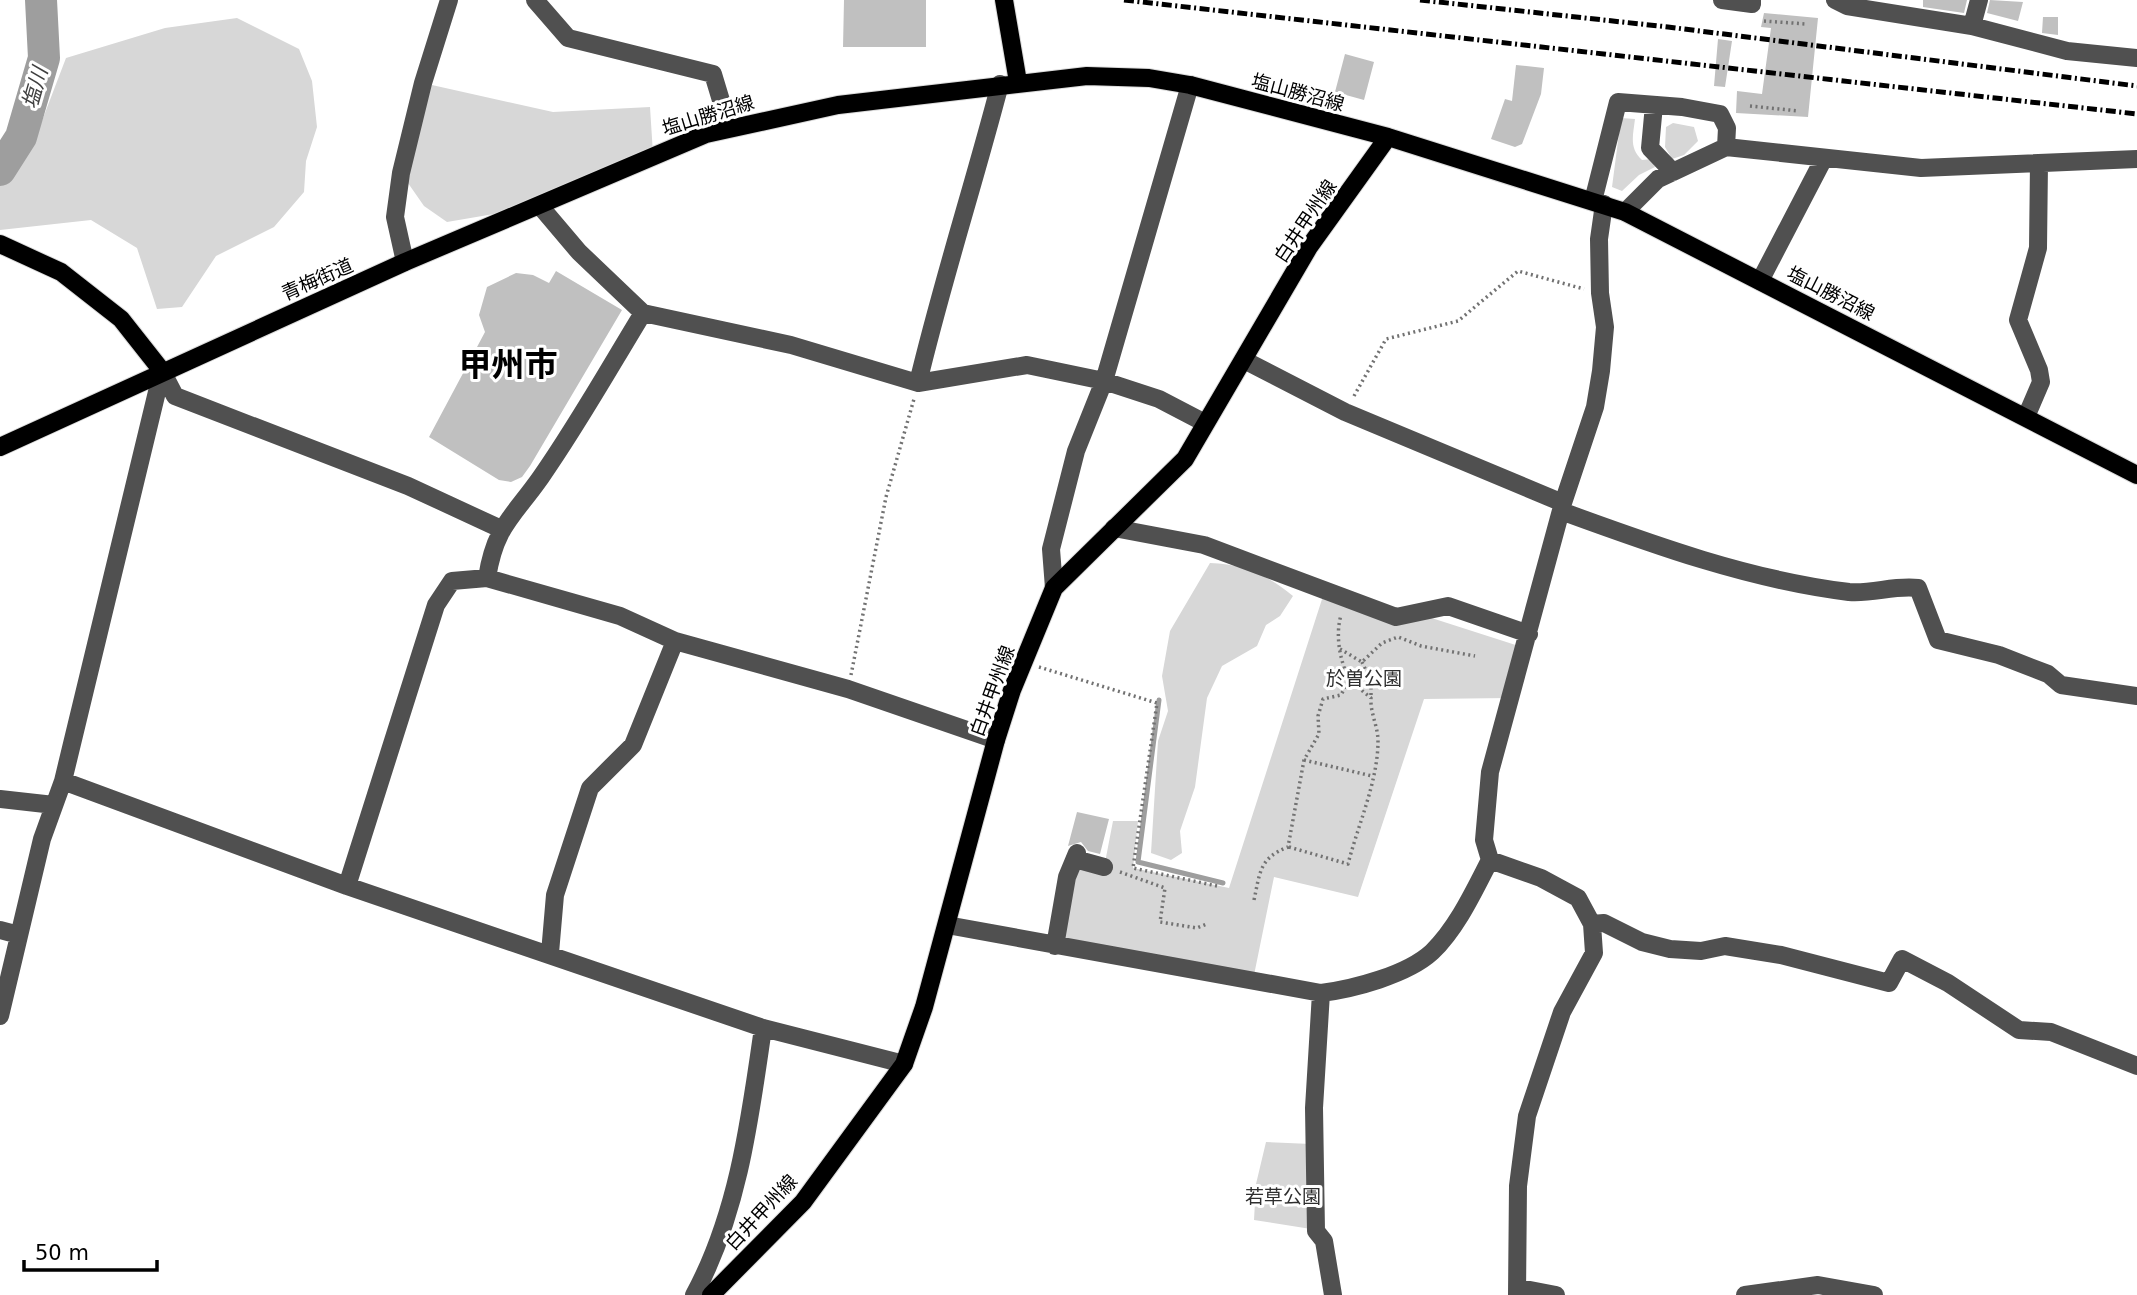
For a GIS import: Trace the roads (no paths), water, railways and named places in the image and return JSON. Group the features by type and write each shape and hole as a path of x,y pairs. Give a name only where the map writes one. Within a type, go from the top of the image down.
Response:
{"main road":[{"path":"1004,0 1009,83"},
{"name":"塩山勝沼線","path":"405,262 540,206 653,154 729,127 838,106 1009,83 1087,76 1149,78 1190,85 1388,137 1625,212 2137,475"},
{"name":"白井甲州線","path":"711,1295 803,1202 904,1064 947,925 996,740 1054,588 1185,459 1309,247 1388,137"},
{"path":"1,245 61,272 121,319 162,371"},
{"name":"青梅街道","path":"0,447 405,262"}],"street":[{"path":"405,262 395,216 401,173 423,83 449,0"},
{"path":"535,0 568,38 713,74 729,127"},
{"path":"1722,0 1752,4 1752,0"},
{"path":"1835,0 1847,6 1972,26 2067,51 2137,58"},
{"path":"1972,26 1979,0"},
{"path":"918,383 943,278 979,164 1009,83"},
{"path":"1054,588 1051,549 1076,451 1104,381 1190,85"},
{"path":"947,925 1321,993 1350,989 1384,978 1431,953 1468,903 1490,860 1484,840 1490,772 1562,507 1595,407 1605,327 1600,293 1599,203 1618,103 1720,114 1727,128 1726,147"},
{"path":"1654,105 1650,148 1673,172"},
{"path":"1625,212 1658,179 1726,147 1921,168 2137,159"},
{"path":"1760,281 1823,159"},
{"path":"2025,417 2041,382 2039,370 2018,320 2038,248 2039,163"},
{"path":"540,206 579,252 643,313 791,345 918,383 1027,365 1104,381 1159,399 1205,423"},
{"path":"487,578 491,550 500,528 541,478 643,313"},
{"path":"1244,360 1345,412 1660,547 1777,578 1850,592 1900,586 1918,588 1938,640 2000,655 2048,674 2061,685 2137,696"},
{"path":"162,371 174,396 408,486 500,528"},
{"path":"0,1016 41,839 63,781 162,371"},
{"path":"1114,528 1204,545 1396,617 1448,606 1529,634"},
{"path":"347,886 436,605 452,581 487,578 620,616 675,641 848,689 996,740"},
{"path":"550,953 555,895 590,788 633,745 675,641"},
{"path":"63,781 347,886 550,953 762,1028 904,1064"},
{"path":"0,799 54,805"},
{"path":"1055,946 1067,877 1076,856 1104,867"},
{"path":"1490,860 1541,878 1578,898 1591,924 1594,953 1562,1012 1527,1116 1518,1186 1518,1292 1556,1295"},
{"path":"1591,924 1604,923 1642,942 1670,949 1701,951 1726,946 1781,955 1889,983 1902,959 1948,983 2019,1030 2051,1032 2137,1066"},
{"path":"0,930 19,935"},
{"path":"1321,993 1314,1108 1316,1231 1325,1241 1333,1295"},
{"path":"694,1295 725,1230 754,1087 762,1028"},
{"path":"1745,1295 1818,1284 1874,1295"}],"waterway":[{"name":"塩川","path":"0,170 21,137 44,58 41,0"},
{"path":"1159,700 1138,862 1223,883"}],"railway":[{"path":"1124,0 2137,114"},
{"path":"1420,0 1668,27 2137,86"}],"district":[{"name":"甲州市","path":"508,364"}],"park label":[{"name":"於曽公園","path":"1364,678"},
{"name":"若草公園","path":"1283,1196"}]}
